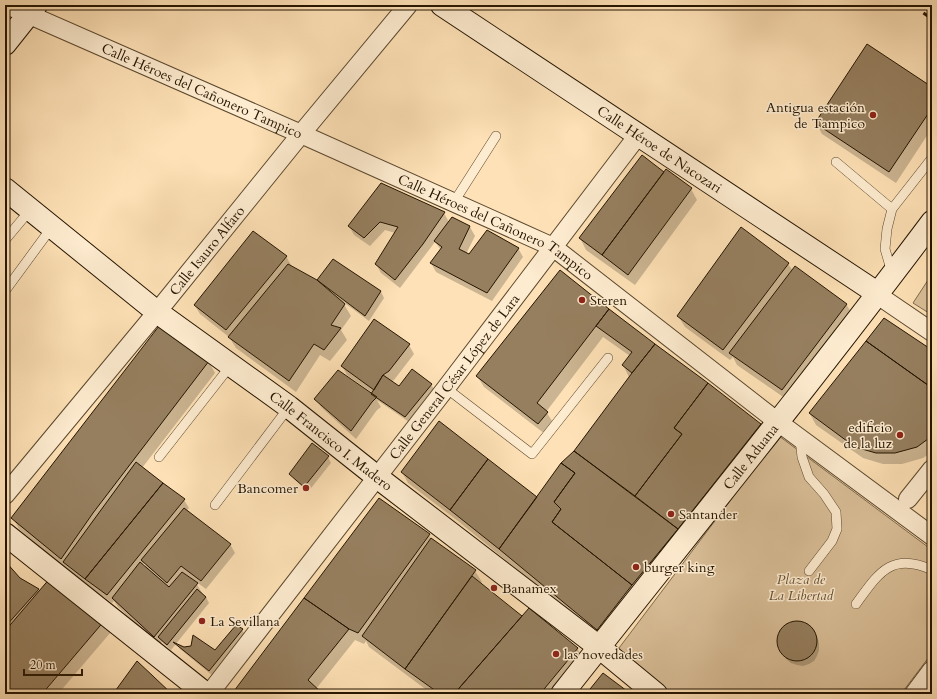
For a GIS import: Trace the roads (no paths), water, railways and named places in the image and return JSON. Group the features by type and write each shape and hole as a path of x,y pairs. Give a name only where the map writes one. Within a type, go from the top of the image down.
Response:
{"street":[{"name":"Calle Héroes del Cañonero Tampico","path":"7,5 32,10 553,247 778,422 932,536"},
{"name":"Calle Isauro Alfaro","path":"5,495 408,5"},
{"name":"Calle Héroe de Nacozari","path":"442,5 877,293"},
{"path":"5,44 32,10"},
{"name":"Calle General César López de Lara","path":"209,694 446,388 639,134"},
{"name":"Calle Francisco I. Madero","path":"5,189 157,312 289,407 377,477 598,647 656,694"},
{"name":"Calle Aduana","path":"562,694 778,422 932,222"},
{"path":"877,293 932,332"},
{"path":"908,499 932,469"},
{"path":"5,534 206,694"},
{"path":"914,694 932,670"}],"lane":[{"path":"454,202 496,136"},
{"path":"892,274 885,249 887,229 892,209 932,158"},
{"path":"836,162 892,209"},
{"path":"5,240 31,209"},
{"path":"5,291 52,227"},
{"path":"446,388 532,454 608,358"},
{"path":"159,457 231,365"},
{"path":"215,505 289,407"},
{"path":"800,438 802,457 808,477 824,494 836,512 837,529 832,541 809,571"},
{"path":"856,604 876,577 890,566 906,562 924,566 932,570"}],"railway":[{"path":"912,5 932,19"}],"place":[{"name":"Antigua estación de Tampico","path":"873,115"},
{"name":"Steren","path":"582,300"},
{"name":"edificio de la luz","path":"900,435"},
{"name":"Bancomer","path":"306,488"},
{"name":"Santander","path":"671,514"},
{"name":"burger king","path":"636,567"},
{"name":"Banamex","path":"494,588"},
{"name":"La Sevillana","path":"202,621"},
{"name":"las novedades","path":"556,654"}],"park label":[{"name":"Plaza de La Libertad","path":"801,588"}]}
